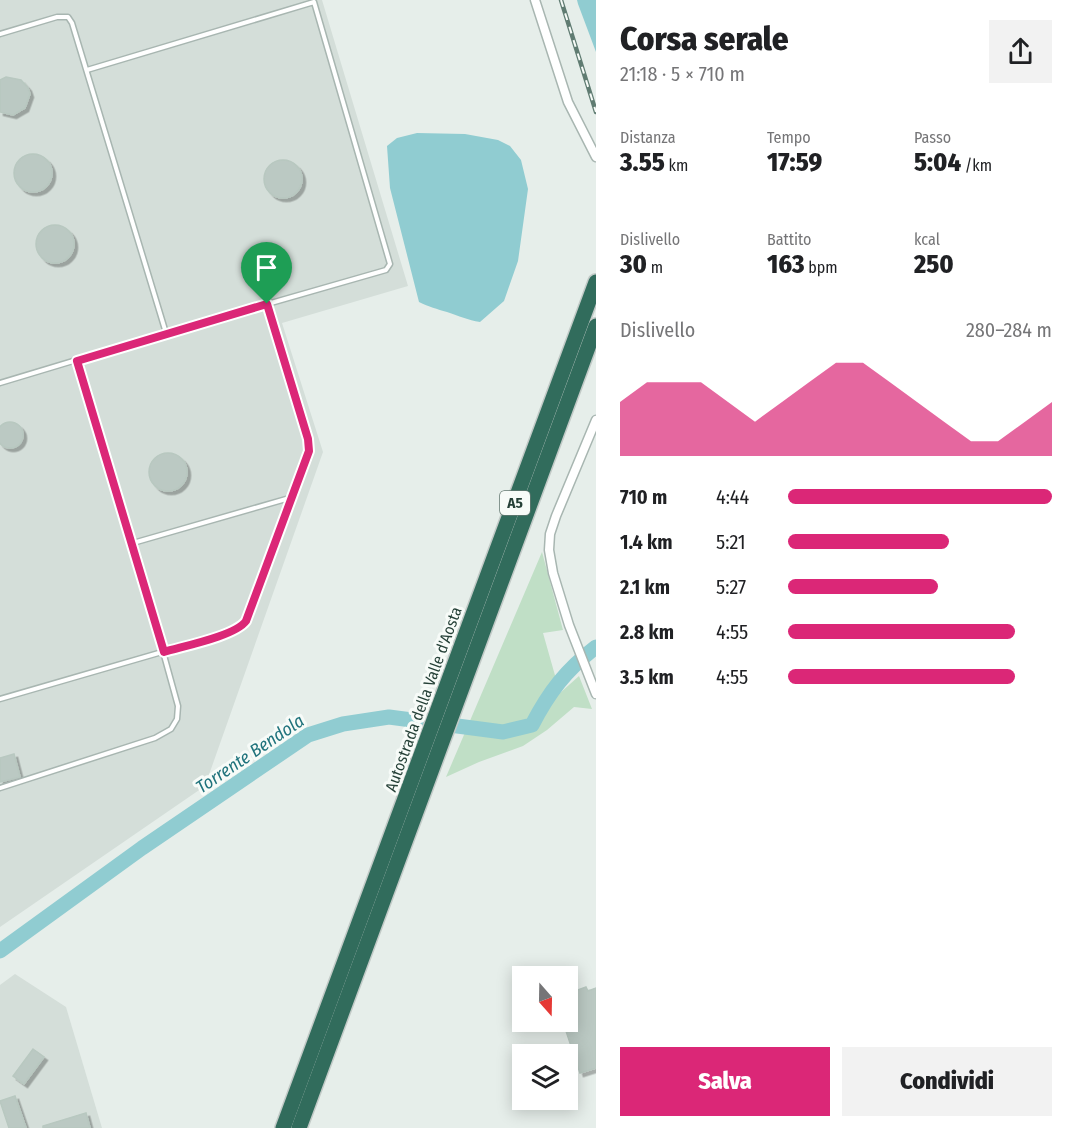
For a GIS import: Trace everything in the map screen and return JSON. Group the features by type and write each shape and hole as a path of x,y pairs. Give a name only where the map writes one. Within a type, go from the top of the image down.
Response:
{"highway":[{"name":"Autostrada della Valle d'Aosta","path":"298,1128 423,773 433,723 596,282"},
{"name":"Autostrada della Valle d'Aosta","path":"283,1128 423,773 449,722 596,326"}],"street":[{"path":"536,0 559,76 575,116 596,157"},
{"path":"596,420 556,516 550,534 549,550 553,573 578,649 596,694"}],"lane":[{"path":"0,383 386,270 390,264 314,1 87,70"},
{"path":"0,34 57,17 68,17 72,23 166,333"},
{"path":"0,699 242,627 309,451 308,439 267,304"},
{"path":"0,788 154,738 171,729 177,719 178,706 164,652 77,361"},
{"path":"132,543 292,497"}],"shaded area":[{"path":"0,0 322,0 408,286 282,323 323,452 205,786 0,927"},
{"path":"15,974 66,1007 102,1128 0,1128 0,985"}],"green space":[{"path":"542,552 563,630 543,633 560,693 579,676 592,709 574,707 547,730 523,746 446,777"}],"water":[{"path":"577,0 596,0 596,52 578,4"},
{"path":"417,133 465,134 498,140 510,146 521,160 528,189 518,261 504,301 480,322 419,302 390,188 387,146 397,138"}],"building":[{"path":"6,77 21,80 30,94 25,108 13,115 0,112 0,80"},
{"path":"33,154 47,159 52,173 47,187 33,192 19,187 14,173 19,159"},
{"path":"283,160 297,165 302,179 297,193 283,198 269,193 264,179 269,165"},
{"path":"55,225 69,230 74,244 69,258 55,263 41,258 36,244 41,230"},
{"path":"5,423 15,423 22,430 22,440 15,447 5,447 -1,441 -1,429"},
{"path":"168,453 182,458 187,472 182,486 168,491 154,486 149,472 154,458"},
{"path":"14,754 20,777 0,782 0,758"},
{"path":"586,987 588,991 596,988 596,1068 580,1073 578,1044 570,1044 566,1032 578,1032 578,990"},
{"path":"33,1049 44,1057 24,1084 13,1076"},
{"path":"15,1096 26,1128 9,1128 0,1101"},
{"path":"86,1113 90,1128 43,1128 43,1126"}],"waterway":[{"name":"Torrente Bendola","path":"0,951 142,848 308,735 343,724 389,717 503,732 532,725 559,682 596,647"}],"railway":[{"path":"561,0 596,112"}],"route":[{"path":"267,304 308,439 309,451 242,627 164,652 77,361 267,304"}]}
